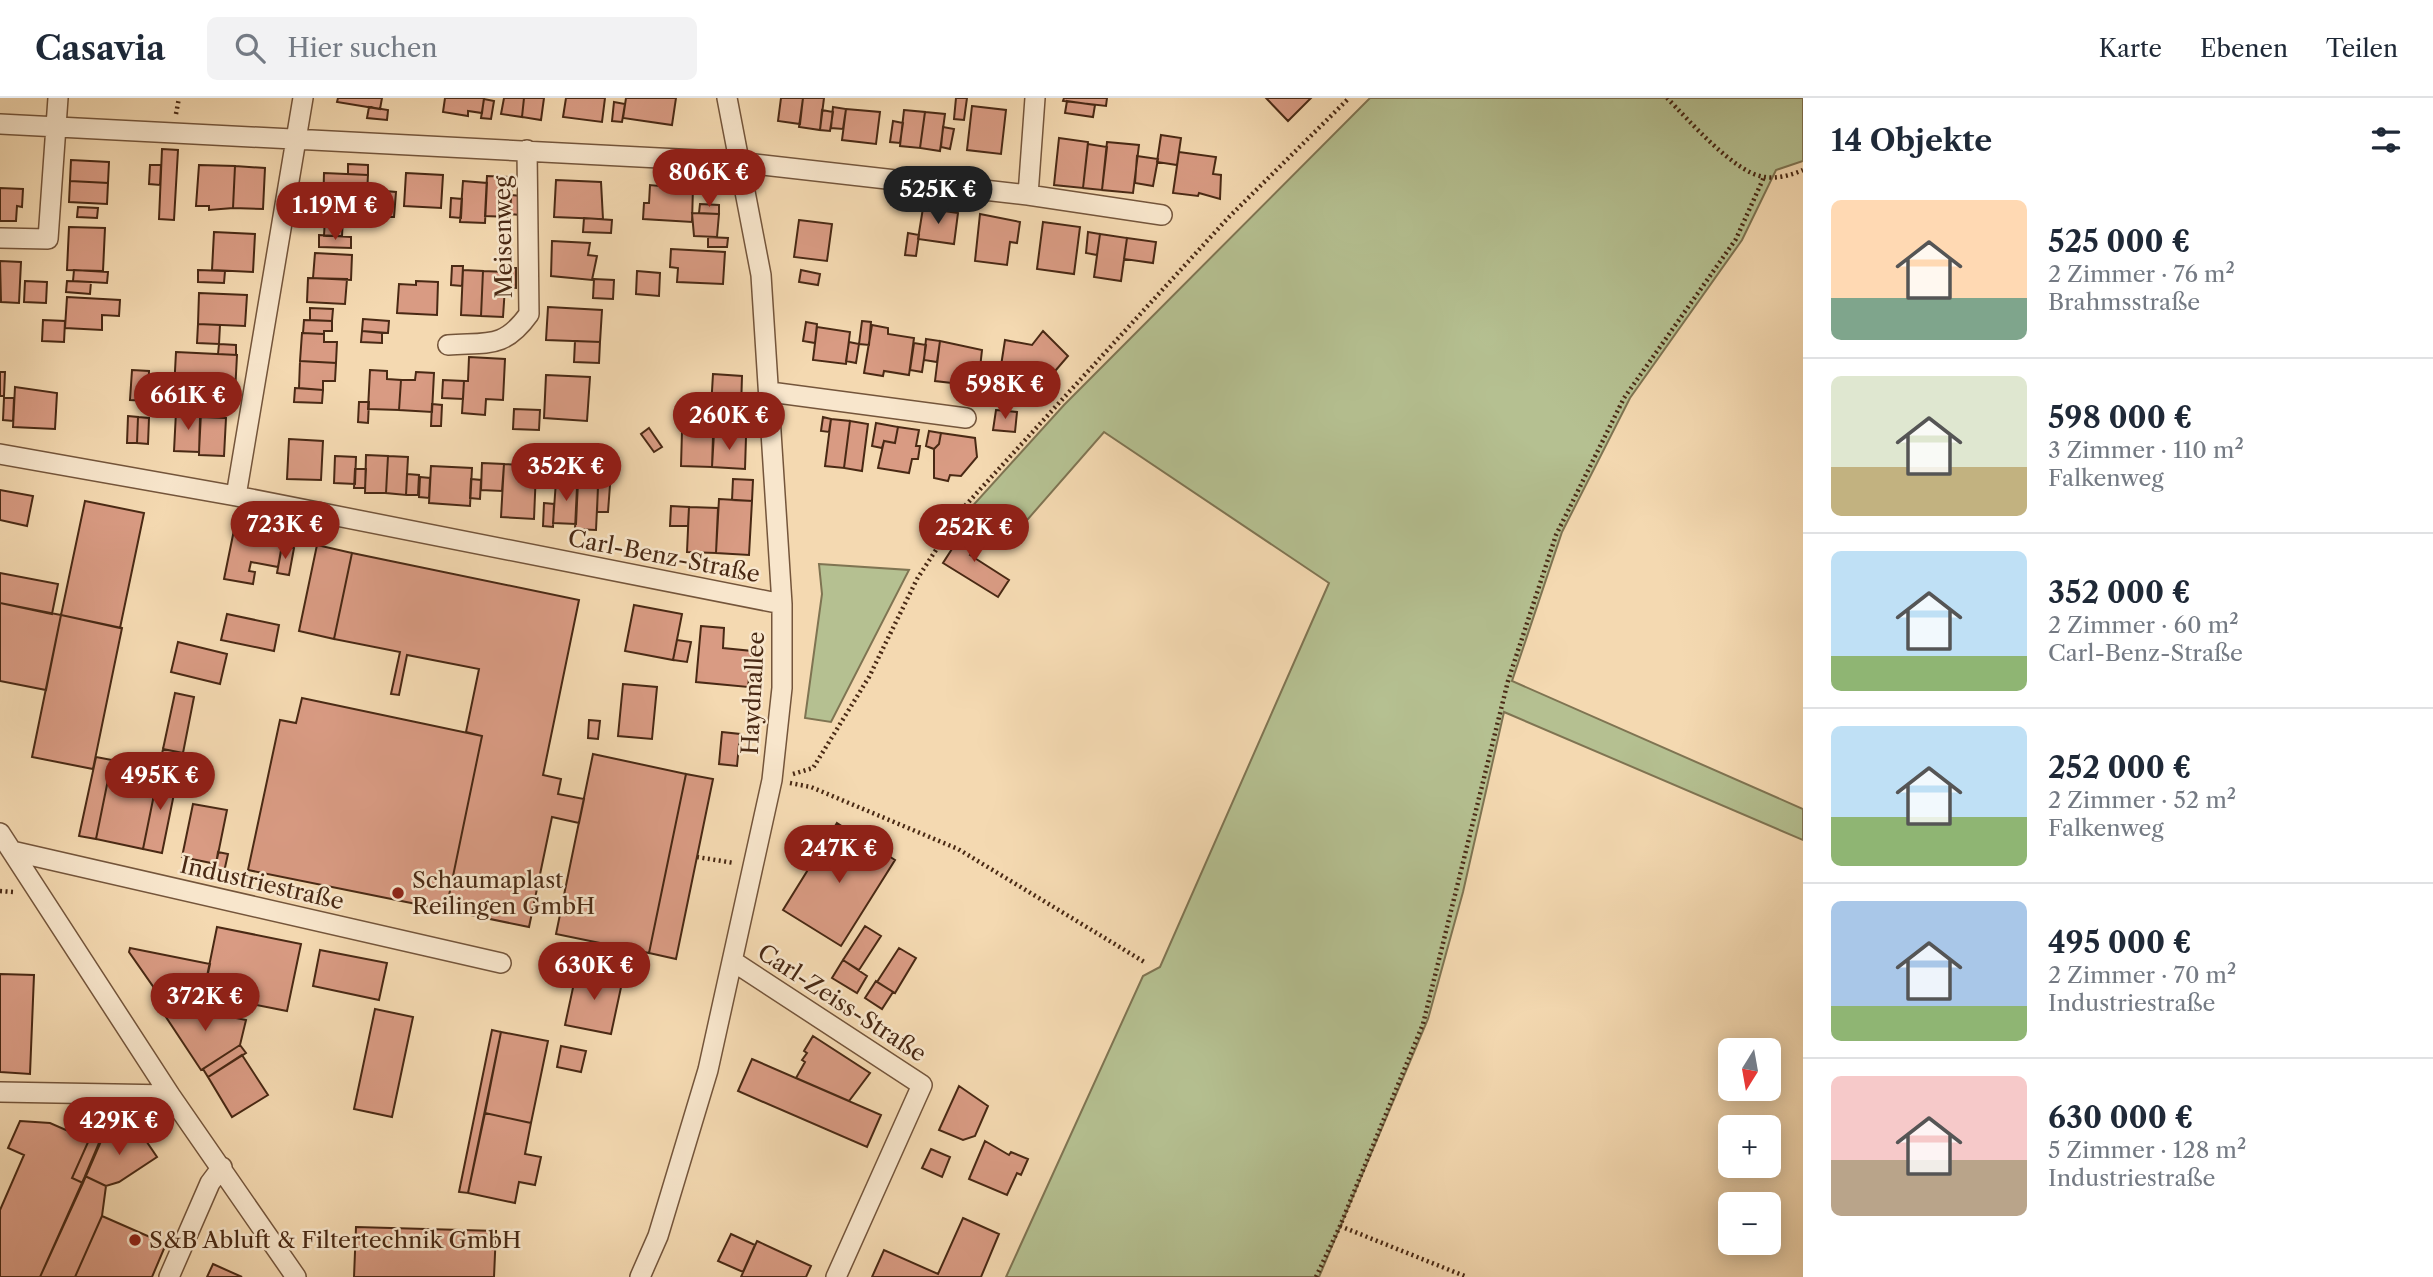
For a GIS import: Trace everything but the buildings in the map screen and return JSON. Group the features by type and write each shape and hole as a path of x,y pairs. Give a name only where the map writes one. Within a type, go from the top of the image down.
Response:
{"street":[{"path":"0,238 48,239 58,98"},
{"path":"236,496 303,98"},
{"name":"Haydnallee","path":"640,1277 658,1237 708,1070 734,962 772,780 782,688 782,604 761,275 737,162 727,98"},
{"path":"1028,195 1035,98"},
{"path":"0,124 737,162 1028,195 1162,215"},
{"name":"Meisenweg","path":"448,345 500,340 514,334 529,314 527,150"},
{"path":"770,392 967,418"},
{"name":"Carl-Benz-Straße","path":"0,454 236,496 782,604"},
{"path":"0,833 170,1095 296,1277"},
{"name":"Industriestraße","path":"12,851 501,963"},
{"name":"Carl-Zeiss-Straße","path":"734,962 922,1085 836,1277"},
{"path":"0,1092 170,1095"},
{"path":"169,1277 210,1183 222,1167"}],"path":[{"path":"772,780 813,768 869,677 917,579 964,508 1228,218 1349,98"},
{"path":"1667,98 1741,167 1765,177 1793,174 1803,170"},
{"path":"1315,1277 1340,1226 1423,1024 1507,681 1556,535 1624,398 1736,239 1765,177"},
{"path":"772,780 811,787 958,849 1146,963"},
{"path":"697,857 754,866"},
{"path":"1340,1226 1467,1277"}],"green space":[{"path":"1370,98 1803,98 1803,161 1776,170 1742,240 1630,398 1562,532 1512,681 1803,809 1803,840 1504,712 1463,892 1428,1019 1319,1277 1006,1277 1143,976 1160,967 1329,583 1104,432 1014,535 1010,547 968,511 1064,405"},
{"path":"819,564 909,570 831,722 805,718 822,594"}],"place":[{"name":"Schaumaplast Reilingen GmbH","path":"398,893"},
{"name":"S&B Abluft & Filtertechnik GmbH","path":"135,1240"}]}
